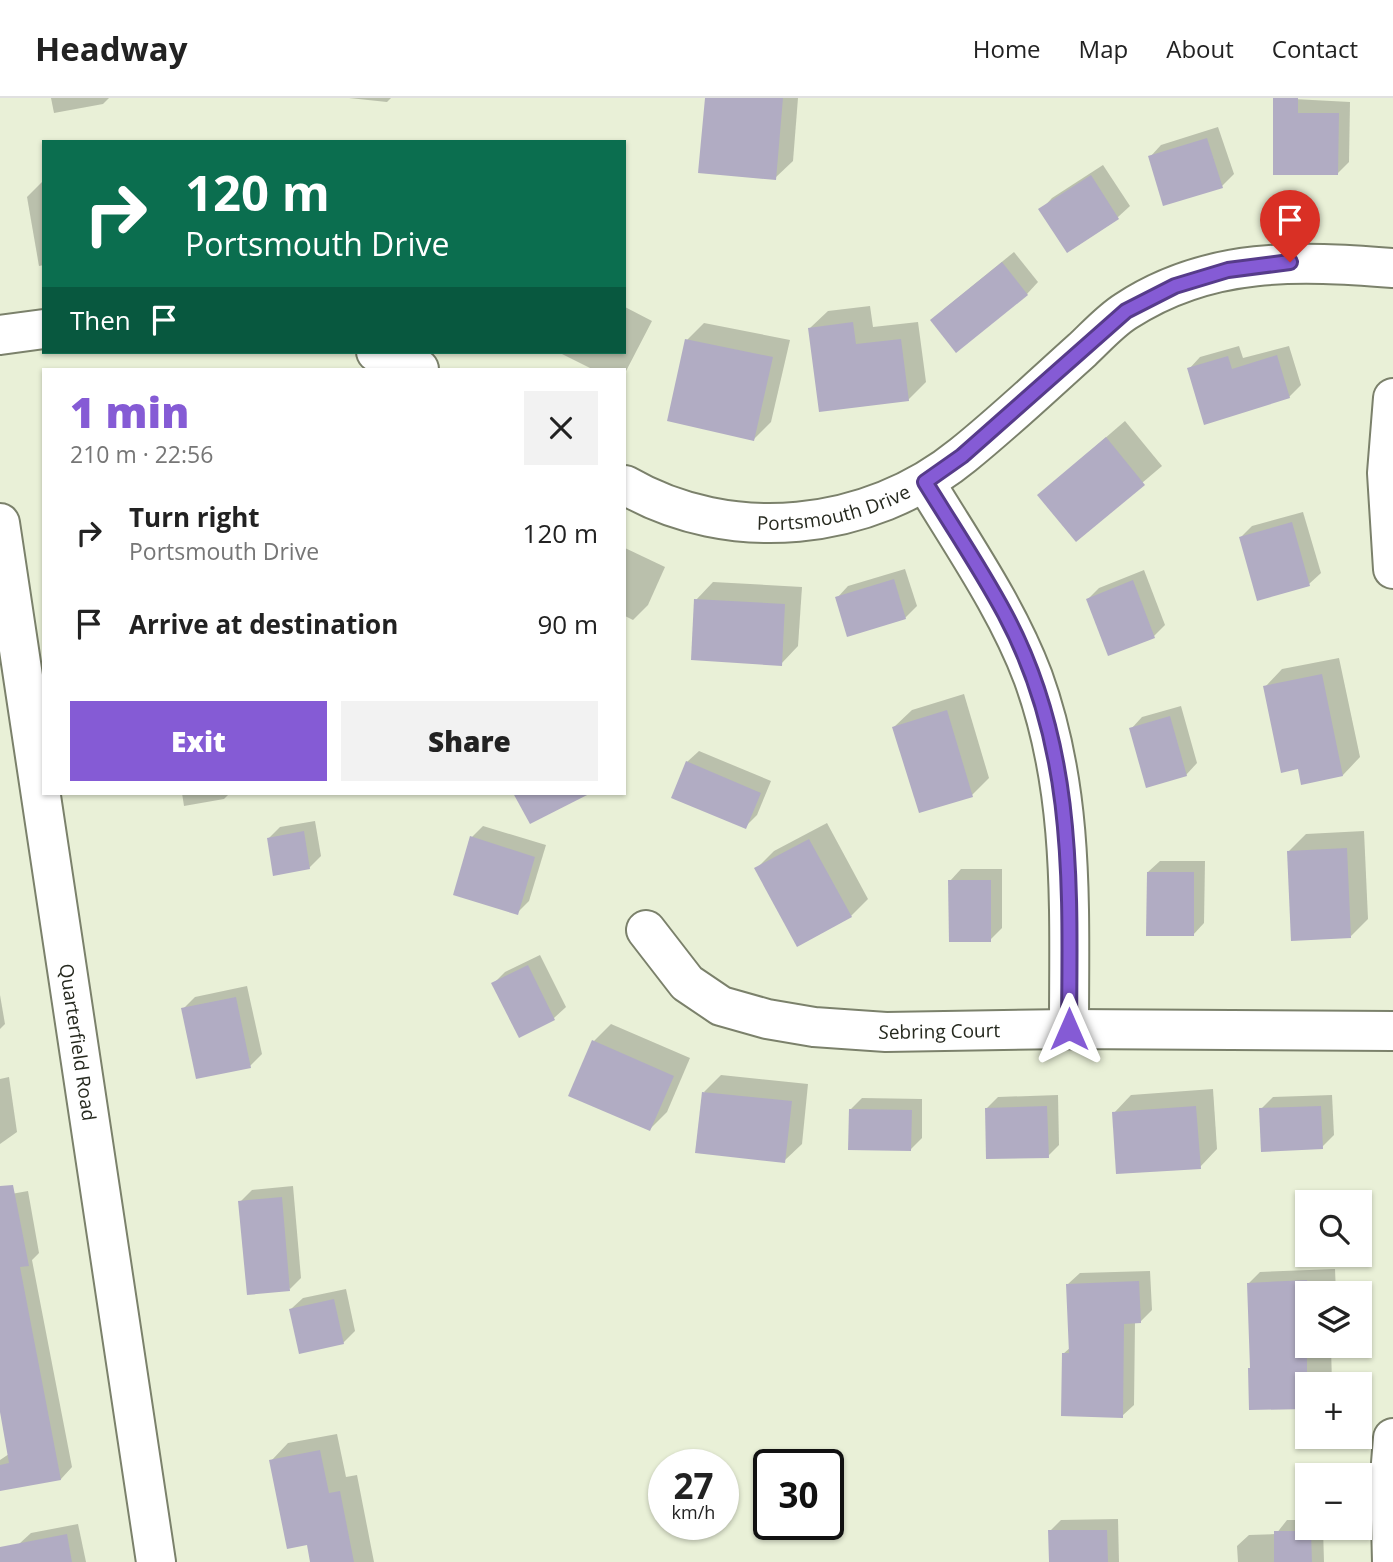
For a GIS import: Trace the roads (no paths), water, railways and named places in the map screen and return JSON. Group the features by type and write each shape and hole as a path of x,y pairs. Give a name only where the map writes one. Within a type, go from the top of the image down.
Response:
{"street":[{"name":"Portsmouth Drive","path":"626,486 642,495 692,512 743,523 788,524 832,518 884,501 925,482 962,456 1126,311 1175,286 1228,270 1269,262 1312,261 1393,268"},
{"path":"0,335 42,329"},
{"path":"381,354 416,368"},
{"path":"1393,398 1387,473 1393,569"},
{"path":"925,482 1006,615 1033,677 1053,742 1067,832 1069,1029"},
{"name":"Quarterfield Road","path":"0,523 156,1562"},
{"name":"Sebring Court","path":"646,930 687,983 721,1006 766,1019 814,1027 886,1032 1069,1029 1393,1031"},
{"path":"1392,1562 1390,1476 1393,1438"}]}
